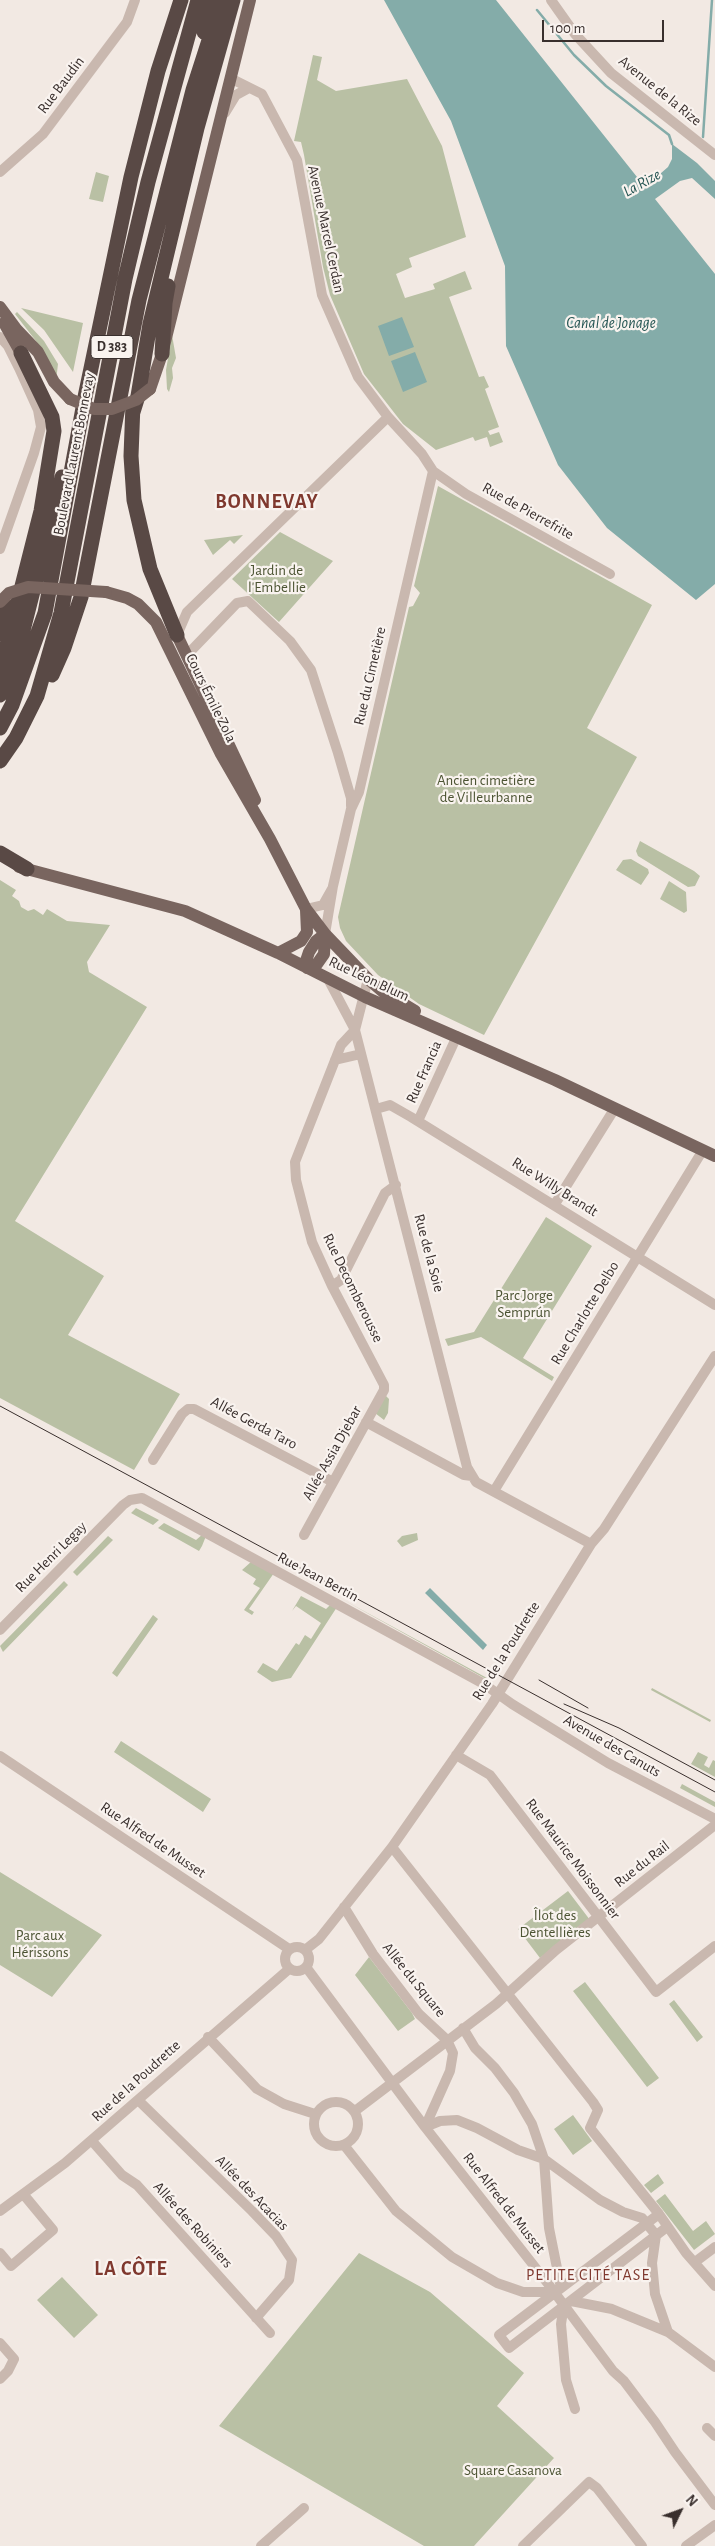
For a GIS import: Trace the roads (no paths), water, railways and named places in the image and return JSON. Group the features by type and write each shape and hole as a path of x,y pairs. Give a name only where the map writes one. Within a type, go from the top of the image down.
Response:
{"highway":[{"name":"Boulevard Laurent Bonnevay","path":"0,728 12,706 45,613 78,398 158,71 181,0"},
{"name":"Boulevard Laurent Bonnevay","path":"0,761 16,738 37,696 65,596 125,280 148,182 198,0"},
{"path":"193,90 209,0"},
{"path":"37,696 50,681 64,648 81,597 139,300 193,90 222,0"},
{"path":"133,412 138,396 150,324 197,128 233,0"},
{"path":"162,354 165,303 173,261 238,0"},
{"path":"139,300 141,314 130,456 134,500 150,569 177,635"},
{"path":"0,634 41,498 54,431 52,417 21,353"},
{"path":"0,694 16,658 63,474 78,398"},
{"path":"0,673 40,511 41,498"},
{"path":"0,853 27,869"},
{"path":"0,866 27,869"}],"main road":[{"path":"0,316 22,334 38,352 54,382 94,409 112,409 136,400 150,389 162,354 250,0"},
{"path":"0,316 21,353"},
{"name":"Cours Émile Zola","path":"0,602 14,590 28,587 106,592 127,598 138,604 156,622 221,754 270,839 306,909 325,934 368,980 382,991 457,1036"},
{"name":"Cours Émile Zola","path":"177,635 253,795 270,839"},
{"name":"Rue Léon Blum","path":"0,860 27,869 185,911 365,997 457,1036 715,1156"},
{"path":"278,954 301,941 307,932 306,909"},
{"path":"307,968 317,964 324,954 325,934"}],"street":[{"name":"Avenue de la Rize","path":"551,0 575,34 611,72 715,155"},
{"name":"Rue Baudin","path":"0,172 42,134 127,22 135,3"},
{"name":"Avenue Marcel Cerdan","path":"230,78 262,94 269,103 280,132 297,160 322,295 358,377 388,417 422,454 433,471"},
{"path":"220,124 227,107 236,95 247,88"},
{"path":"0,336 20,368 38,410 41,427 34,453 0,549"},
{"path":"177,635 186,612 388,417"},
{"name":"Rue de Pierrefrite","path":"433,471 466,494 610,574"},
{"name":"Rue du Cimetière","path":"325,934 333,886 351,809 359,792 433,471"},
{"path":"186,656 237,603 248,601 290,640 311,670 349,789 351,809"},
{"name":"Rue du Cimetière","path":"306,909 323,904 333,886"},
{"name":"Rue de la Soie","path":"328,979 355,1030 467,1467 474,1479"},
{"path":"335,1060 341,1045 355,1030 368,980"},
{"name":"Rue Francia","path":"418,1121 457,1036"},
{"path":"335,1060 361,1054"},
{"name":"Rue Decomberousse","path":"335,1060 295,1162 296,1180 312,1242 332,1286 384,1385"},
{"name":"Rue Willy Brandt","path":"376,1109 390,1105 418,1121 555,1204 715,1305"},
{"path":"555,1204 615,1108"},
{"name":"Rue Charlotte Delbo","path":"494,1491 703,1150"},
{"path":"332,1286 340,1280 385,1193 396,1185"},
{"name":"Rue de la Poudrette","path":"305,1950 319,1939 392,1847 456,1755 715,1356"},
{"name":"Allée Assia Djebar","path":"304,1535 382,1394 384,1385"},
{"name":"Allée Gerda Taro","path":"153,1460 182,1414 188,1409 194,1409 333,1482"},
{"path":"366,1422 592,1544"},
{"name":"Rue Jean Bertin","path":"123,1505 130,1500 142,1498 484,1684 497,1694"},
{"name":"Rue Henri Legay","path":"0,1630 123,1505"},
{"name":"Avenue des Canuts","path":"497,1694 625,1773 715,1819"},
{"name":"Rue Maurice Moissonnier","path":"456,1755 490,1775 656,1992 715,1946"},
{"name":"Rue Alfred de Musset","path":"0,1756 289,1949"},
{"name":"Rue du Rail","path":"355,2111 496,2004 506,1993 598,1917 715,1826"},
{"path":"392,1847 593,2102 598,2110 590,2128 715,2286"},
{"name":"Allée du Square","path":"344,1908 373,1954 419,2014 447,2040 453,2053 450,2071 425,2126"},
{"path":"299,1947 305,1950 309,1960 306,1967 300,1971 289,1969 284,1959 289,1949 299,1947"},
{"name":"Rue Alfred de Musset","path":"306,1967 425,2126 568,2303 613,2371 624,2381 715,2505"},
{"name":"Rue de la Poudrette","path":"0,2211 24,2195 92,2140 208,2037 289,1969"},
{"path":"463,2028 475,2048 514,2093 532,2124 544,2159 549,2228 558,2290"},
{"path":"208,2037 257,2089 284,2104 315,2114"},
{"name":"Allée des Acacias","path":"138,2100 258,2217 276,2236 292,2260 289,2280 256,2318"},
{"path":"336,2101 344,2103 355,2111 358,2129 350,2142 344,2145 332,2146 319,2139 313,2126 315,2114 322,2106 336,2101"},
{"path":"425,2126 440,2121 457,2120 477,2128 518,2150 544,2159 600,2200 646,2222 656,2235 652,2263 655,2294 668,2332"},
{"name":"Allée des Robiniers","path":"92,2140 122,2175 137,2185 270,2333"},
{"path":"344,2145 396,2211 452,2257 497,2283 523,2292 558,2290"},
{"path":"0,2253 11,2266 53,2230 24,2195"},
{"path":"658,2214 499,2335 509,2348 667,2226"},
{"path":"695,2262 715,2247"},
{"path":"568,2303 612,2309 668,2332 715,2368"},
{"path":"568,2303 560,2324 565,2371 575,2409"},
{"path":"0,2343 14,2359 8,2371 0,2379"},
{"path":"707,2428 715,2436"},
{"path":"523,2546 589,2482 597,2488 642,2546"},
{"path":"261,2546 304,2508"},
{"path":"686,2546 715,2525"}],"water":[{"name":"Canal de Jonage","path":"384,0 496,0 645,187 668,167 672,159 672,144 697,163 715,181 715,199 692,178 680,181 655,199 715,274 715,584 696,600 607,528 558,465 506,346 505,266 451,121"},
{"path":"402,317 414,347 389,356 378,326"},
{"path":"415,352 427,382 403,392 391,361"},
{"path":"430,1588 487,1645 483,1650 425,1593"}],"waterway":[{"path":"703,137 712,0"},
{"path":"537,10 574,55 606,86 669,135 672,144"}],"tram line":[{"path":"0,1406 715,1792"},
{"path":"539,1680 588,1708"},
{"path":"564,1704 619,1728 715,1780"}],"district":[{"name":"BONNEVAY","path":"267,502"},
{"name":"LA CÔTE","path":"131,2269"},
{"name":"PETITE CITÉ TASE","path":"588,2275"}],"water label":[{"name":"La Rize","path":"642,183"}],"park label":[{"name":"Jardin de l'Embellie","path":"277,578"},
{"name":"Ancien cimetière de Villeurbanne","path":"486,788"},
{"name":"Parc Jorge Semprún","path":"524,1304"},
{"name":"Îlot des Dentellières","path":"555,1924"},
{"name":"Parc aux Hérissons","path":"40,1944"},
{"name":"Square Casanova","path":"513,2470"}]}
